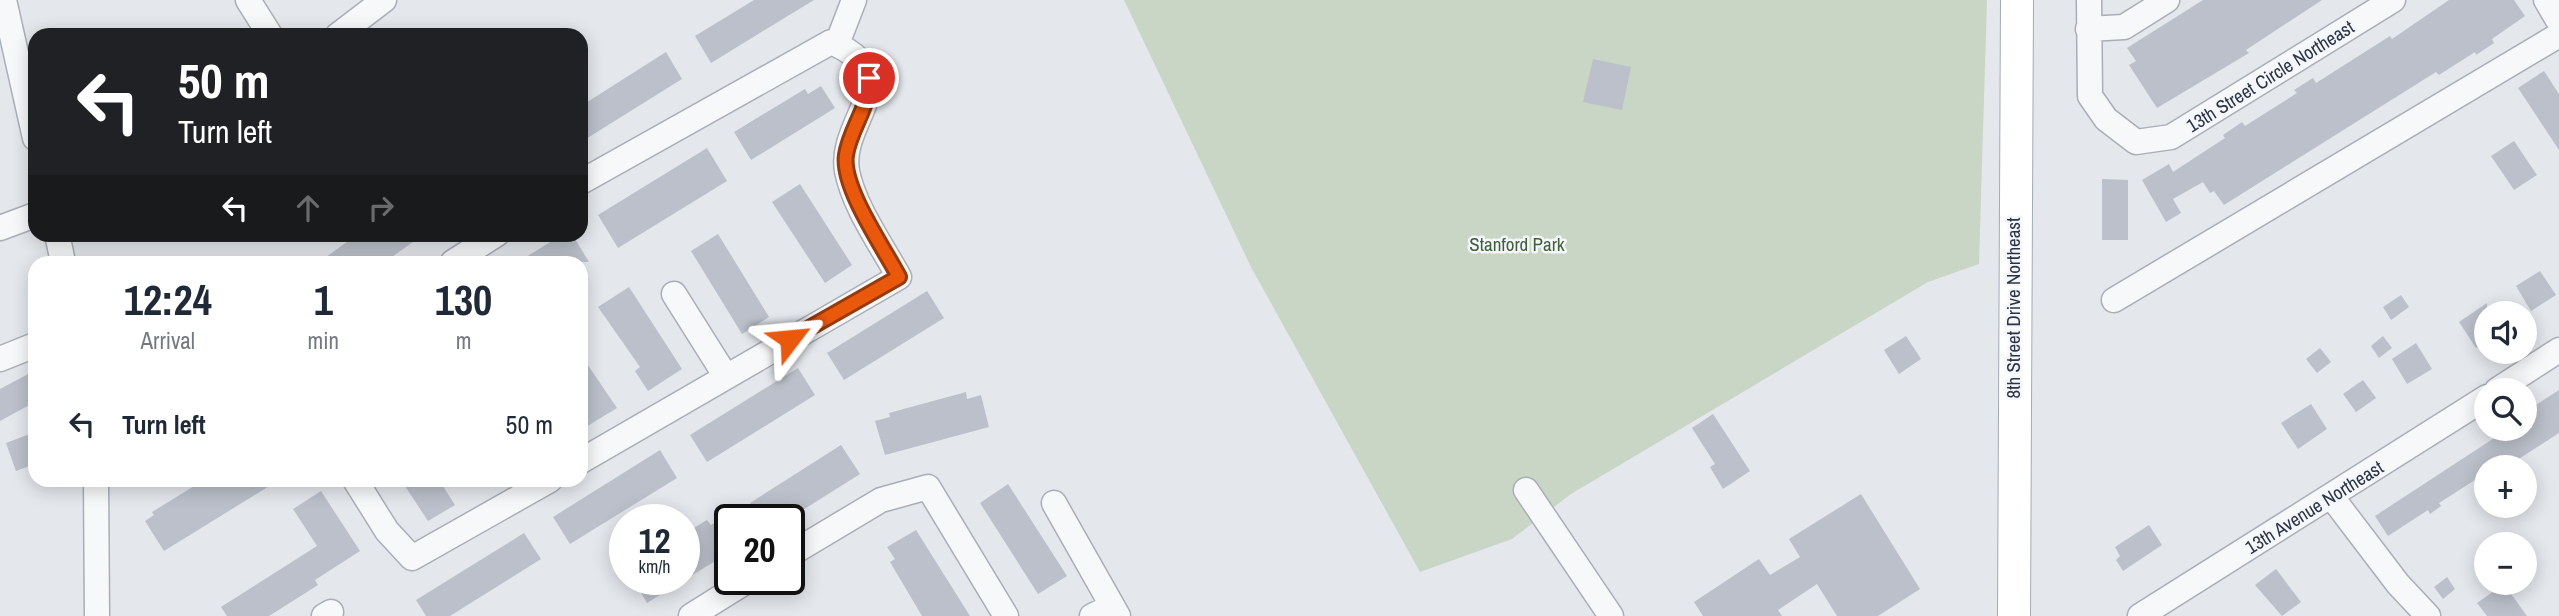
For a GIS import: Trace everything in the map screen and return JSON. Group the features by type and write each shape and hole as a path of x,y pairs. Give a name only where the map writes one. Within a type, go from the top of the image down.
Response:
{"main road":[{"name":"8th Street Drive Northeast","path":"2014,616 2012,398 2017,0"}],"street":[{"path":"4,0 28,107"},
{"path":"248,0 266,28"},
{"path":"347,28 384,0"},
{"path":"837,44 854,0"},
{"name":"13th Street Circle Northeast","path":"2089,0 2090,96 2106,119 2136,142 2171,137 2393,0"},
{"path":"2088,29 2124,27 2167,0"},
{"path":"2546,0 2559,22"},
{"path":"2113,300 2559,35"},
{"path":"588,178 722,100 831,42 856,56 869,78 866,103 846,155 850,182 899,277 724,375 588,457"},
{"path":"0,228 28,218"},
{"path":"462,256 484,242"},
{"path":"674,294 724,375"},
{"path":"0,359 28,348"},
{"path":"2516,378 2559,350"},
{"name":"13th Avenue Northeast","path":"2140,616 2474,405"},
{"path":"97,616 98,487"},
{"path":"359,487 387,531 412,558 538,487"},
{"path":"805,545 881,500 928,487 1006,616"},
{"path":"1527,490 1611,616"},
{"path":"2330,496 2398,584 2428,616"},
{"path":"1054,503 1107,613"},
{"path":"691,616 724,595"}],"green space":[{"name":"Stanford Park","path":"1124,0 1987,0 1979,264 1928,282 1571,494 1512,539 1420,572 1251,267"}],"building":[{"path":"754,0 814,0 711,63 695,36"},
{"path":"2203,0 2322,0 2246,50 2249,53 2157,108 2129,65 2136,61 2127,48"},
{"path":"2449,0 2514,0 2525,16 2492,39 2494,43 2476,55 2475,52 2439,75 2436,72 2224,205 2214,191 2210,193 2203,182 2173,199 2181,213 2166,222 2142,180 2169,164 2173,172 2225,138 2223,135 2242,122 2245,126 2297,93 2294,90 2313,78 2316,83 2390,36 2392,39"},
{"path":"666,52 682,79 588,138 588,102"},
{"path":"1593,59 1631,67 1622,110 1583,102"},
{"path":"2544,71 2559,94 2559,150 2518,88"},
{"path":"821,86 835,108 751,160 734,132 805,89 808,94"},
{"path":"2514,141 2537,175 2514,190 2491,156"},
{"path":"707,148 727,181 618,248 598,215"},
{"path":"2102,179 2128,180 2128,240 2102,240"},
{"path":"800,184 852,265 825,283 772,202"},
{"path":"718,234 769,317 742,334 691,251"},
{"path":"347,242 413,242 393,256 327,256"},
{"path":"550,242 577,242 585,256 528,256"},
{"path":"2540,271 2556,295 2537,307 2537,301 2525,301 2516,286"},
{"path":"629,287 682,369 648,391 635,371 640,367 598,307"},
{"path":"927,291 944,318 844,380 827,353"},
{"path":"2401,295 2409,307 2391,320 2383,307"},
{"path":"2474,312 2474,345 2459,322"},
{"path":"1906,336 1921,359 1899,374 1884,350"},
{"path":"2383,336 2392,348 2379,358 2371,346"},
{"path":"2416,343 2432,369 2407,384 2392,359"},
{"path":"2320,348 2331,362 2317,373 2306,359"},
{"path":"588,365 617,408 588,426"},
{"path":"798,368 815,395 707,462 690,435"},
{"path":"28,374 28,406 0,421 0,389"},
{"path":"2363,380 2376,398 2356,412 2343,394"},
{"path":"2559,390 2559,433 2525,455 2474,455 2474,481 2439,503 2441,506 2430,514 2428,510 2388,536 2375,516 2490,441 2537,441 2537,404"},
{"path":"966,392 967,399 981,395 989,427 885,455 875,421 890,417 889,413"},
{"path":"2311,404 2327,429 2298,449 2281,423"},
{"path":"1713,414 1750,471 1723,489 1710,467 1715,464 1692,428"},
{"path":"28,435 28,467 16,471 6,443"},
{"path":"841,445 860,474 805,509 805,504 750,503"},
{"path":"660,450 677,478 635,504 609,504 609,520 570,544 553,517"},
{"path":"1008,484 1067,576 1038,594 980,503"},
{"path":"193,487 268,487 164,551 145,521 154,515 152,512"},
{"path":"406,487 443,487 455,505 428,521"},
{"path":"321,491 360,551 315,580 318,585 269,616 227,616 221,607 317,546 293,509"},
{"path":"1861,494 1920,589 1878,616 1837,616 1817,584 1778,610 1782,616 1703,616 1694,602 1759,559 1770,575 1800,557 1789,539"},
{"path":"707,520 711,525 714,523 714,562 700,570 700,524"},
{"path":"2149,525 2162,545 2123,571 2116,560 2120,556 2115,547"},
{"path":"916,530 970,616 922,616 890,562 895,559 887,547"},
{"path":"524,533 541,559 450,616 426,616 416,600"},
{"path":"2276,569 2301,602 2282,616 2255,585"},
{"path":"2447,577 2455,589 2443,599 2434,587"},
{"path":"642,595 660,595 647,603"},
{"path":"2488,595 2512,595 2527,616 2487,616 2477,603"}],"route":[{"path":"790,339 899,277 853,190 846,168 846,155 866,103 869,78"}]}
